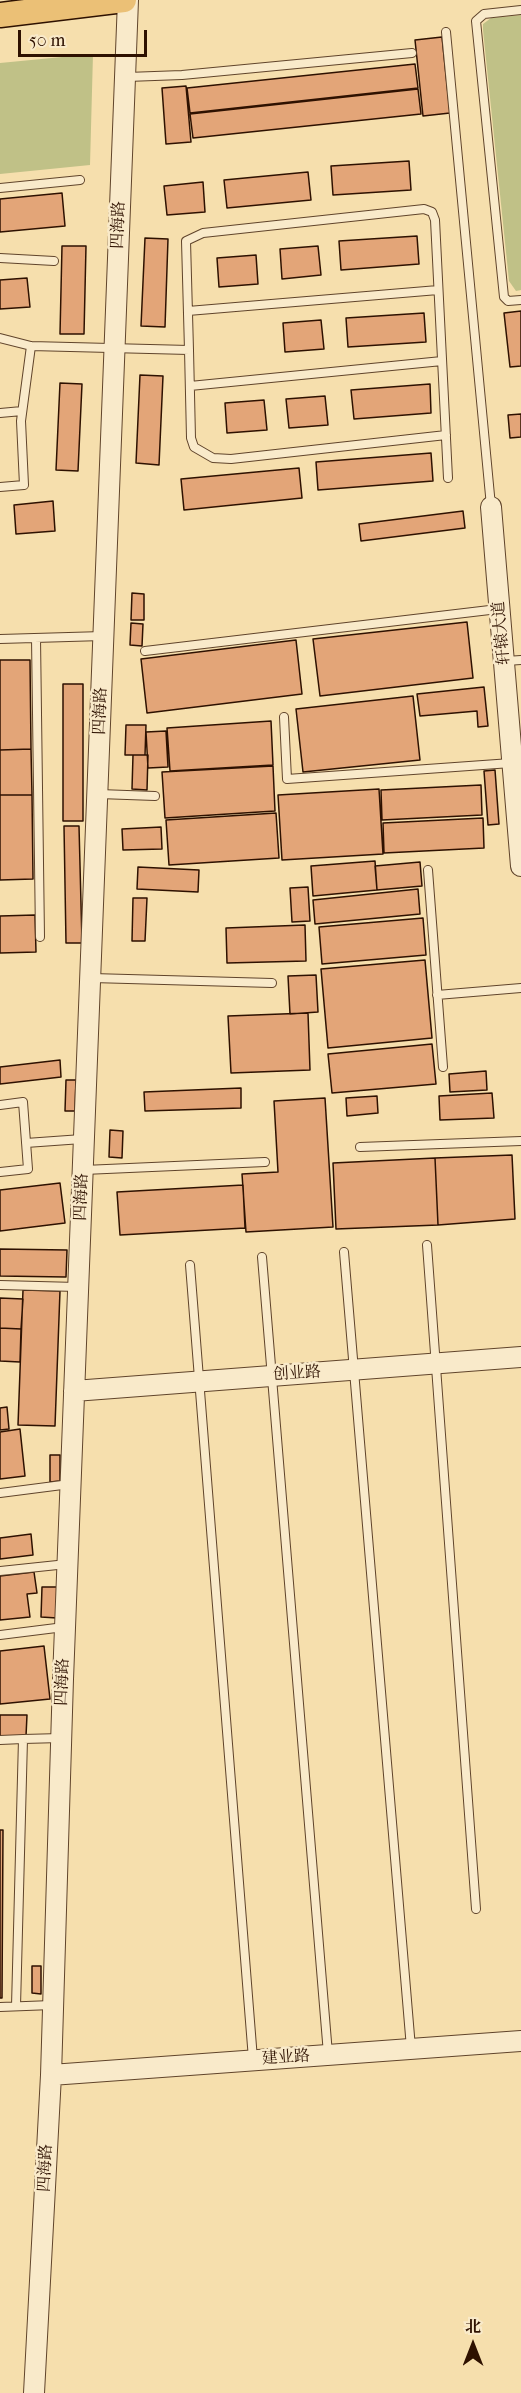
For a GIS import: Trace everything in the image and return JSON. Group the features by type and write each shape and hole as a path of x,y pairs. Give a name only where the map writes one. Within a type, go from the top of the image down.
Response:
{"main road":[{"path":"0,15 126,0"}],"street":[{"name":"四海路","path":"34,2393 51,2075 67,1564 104,636 126,0"},
{"name":"轩辕大道","path":"491,507 500,608 513,661 513,763 521,864"},
{"name":"创业路","path":"74,1391 521,1357"},
{"name":"建业路","path":"51,2075 521,2041"}],"lane":[{"path":"521,10 484,14 476,21 504,297 508,301 521,300"},
{"path":"446,32 491,507"},
{"path":"125,77 182,75 412,53"},
{"path":"0,188 80,180"},
{"path":"446,435 231,459 213,458 194,447 186,241 203,233 424,209 432,212 435,220 438,290 446,435 448,478"},
{"path":"0,258 54,261"},
{"path":"188,311 438,290"},
{"path":"0,338 31,346 189,350"},
{"path":"0,487 24,485 22,411 31,346"},
{"path":"190,386 442,361"},
{"path":"0,413 22,411"},
{"path":"145,651 500,608"},
{"path":"0,639 104,636"},
{"path":"36,638 40,938"},
{"path":"284,717 287,779 513,763"},
{"path":"98,794 155,796"},
{"path":"428,870 443,1067"},
{"path":"90,978 272,984"},
{"path":"438,995 521,988"},
{"path":"0,1105 23,1102 28,1169 0,1172"},
{"path":"27,1143 84,1139"},
{"path":"360,1147 521,1141"},
{"path":"83,1170 265,1162"},
{"path":"427,1245 476,1909"},
{"path":"344,1252 411,2049"},
{"path":"262,1257 328,2055"},
{"path":"190,1265 253,2061"},
{"path":"0,1285 78,1287"},
{"path":"0,1492 70,1484"},
{"path":"0,1571 67,1564"},
{"path":"0,1635 65,1627"},
{"path":"0,1740 61,1738"},
{"path":"16,2006 23,1739"},
{"path":"0,2007 53,2005"}],"green space":[{"path":"521,15 521,290 516,291 509,281 483,24 491,18"},
{"path":"93,54 90,165 0,174 0,63"}],"building":[{"path":"442,37 450,113 423,116 415,40"},
{"path":"415,64 418,88 190,113 187,88"},
{"path":"186,86 191,142 166,144 162,88"},
{"path":"418,89 421,114 193,138 190,114"},
{"path":"409,161 411,190 333,195 331,166"},
{"path":"308,172 311,200 227,208 224,180"},
{"path":"203,182 205,212 167,215 164,186"},
{"path":"62,193 65,226 0,232 0,199"},
{"path":"417,236 419,264 341,270 339,241"},
{"path":"145,238 168,239 165,327 141,326"},
{"path":"62,246 86,246 84,334 60,334"},
{"path":"318,246 321,275 282,279 280,249"},
{"path":"256,255 258,284 219,287 217,258"},
{"path":"27,278 30,307 0,309 0,280"},
{"path":"521,311 521,366 510,367 504,313"},
{"path":"424,313 426,342 348,347 346,318"},
{"path":"321,320 324,349 285,352 283,323"},
{"path":"140,375 163,376 159,465 136,463"},
{"path":"60,383 82,384 78,471 56,470"},
{"path":"430,384 431,413 354,419 351,390"},
{"path":"325,396 328,425 289,428 286,399"},
{"path":"264,400 267,430 227,433 225,403"},
{"path":"521,414 521,437 510,438 508,415"},
{"path":"431,453 433,481 318,490 316,462"},
{"path":"299,468 302,498 184,510 181,479"},
{"path":"53,501 55,531 16,534 14,505"},
{"path":"463,511 465,528 361,541 359,524"},
{"path":"132,593 144,594 144,620 131,620"},
{"path":"467,622 473,678 320,696 313,639"},
{"path":"131,623 143,624 142,646 130,645"},
{"path":"296,640 302,694 147,713 141,659"},
{"path":"0,660 30,660 31,749 0,750"},
{"path":"63,684 83,684 83,821 63,821"},
{"path":"484,687 488,726 478,727 477,711 420,716 417,694"},
{"path":"413,696 420,760 303,772 296,709"},
{"path":"271,721 273,765 170,771 167,728"},
{"path":"126,725 146,725 145,755 125,755"},
{"path":"166,731 168,767 148,768 146,732"},
{"path":"31,749 32,795 0,795 0,750"},
{"path":"133,755 148,755 147,790 132,789"},
{"path":"273,766 275,811 165,818 162,772"},
{"path":"495,770 499,824 488,825 484,771"},
{"path":"481,785 482,815 382,820 381,790"},
{"path":"379,789 383,854 282,860 278,795"},
{"path":"0,795 32,795 33,879 0,880"},
{"path":"276,813 279,858 169,865 166,820"},
{"path":"483,818 484,848 384,853 383,823"},
{"path":"64,826 79,826 82,943 66,943"},
{"path":"161,827 162,849 123,850 122,829"},
{"path":"375,861 377,890 313,896 311,866"},
{"path":"420,862 422,886 377,890 375,866"},
{"path":"138,867 199,870 198,892 137,889"},
{"path":"308,887 310,921 292,922 290,888"},
{"path":"418,889 420,914 315,924 313,900"},
{"path":"133,898 147,898 145,941 132,941"},
{"path":"35,915 36,952 0,953 0,916"},
{"path":"423,918 426,955 322,964 319,927"},
{"path":"305,925 306,961 227,963 226,928"},
{"path":"425,960 432,1038 328,1048 321,969"},
{"path":"316,975 318,1012 290,1014 288,976"},
{"path":"308,1013 310,1070 231,1073 228,1016"},
{"path":"432,1044 436,1084 332,1093 328,1054"},
{"path":"60,1060 61,1077 0,1084 0,1067"},
{"path":"486,1071 487,1090 450,1092 449,1074"},
{"path":"66,1080 76,1080 75,1111 65,1111"},
{"path":"241,1088 241,1108 145,1111 144,1092"},
{"path":"492,1093 494,1118 440,1120 439,1096"},
{"path":"377,1096 378,1113 347,1116 346,1098"},
{"path":"325,1098 333,1227 246,1232 242,1174 278,1172 274,1101"},
{"path":"110,1130 123,1131 122,1158 109,1157"},
{"path":"512,1155 515,1219 438,1225 435,1158"},
{"path":"435,1158 438,1225 336,1229 333,1163"},
{"path":"60,1183 65,1223 0,1231 0,1190"},
{"path":"243,1185 245,1228 120,1235 117,1192"},
{"path":"0,1249 67,1250 66,1277 0,1276"},
{"path":"23,1290 60,1291 55,1426 18,1425"},
{"path":"0,1298 23,1299 21,1329 0,1328"},
{"path":"0,1328 21,1329 20,1362 0,1361"},
{"path":"7,1407 9,1429 0,1430 0,1408"},
{"path":"20,1429 25,1476 0,1479 0,1432"},
{"path":"50,1455 60,1455 60,1481 50,1482"},
{"path":"31,1534 33,1555 0,1559 0,1538"},
{"path":"34,1572 37,1593 27,1594 30,1617 0,1620 0,1576"},
{"path":"42,1587 58,1587 57,1618 41,1617"},
{"path":"44,1646 50,1699 0,1704 0,1651"},
{"path":"0,1715 27,1715 26,1736 0,1736"},
{"path":"0,1830 3,1830 2,1998 0,1998"},
{"path":"32,1966 41,1966 41,1994 32,1993"}]}
